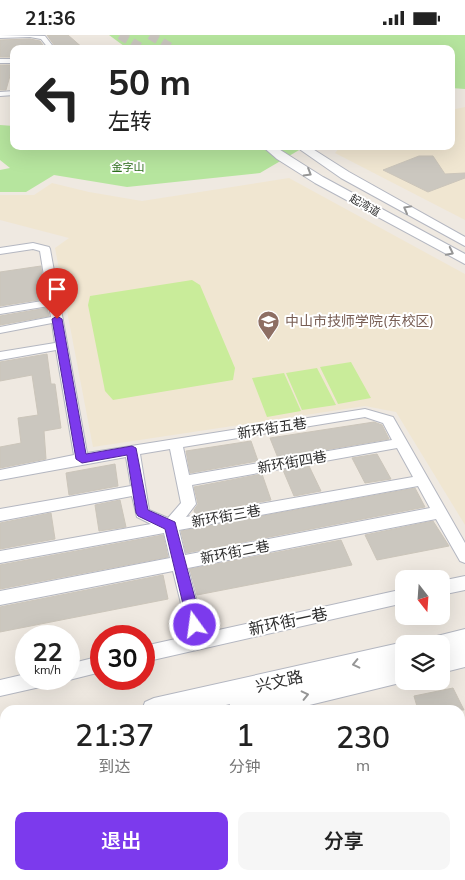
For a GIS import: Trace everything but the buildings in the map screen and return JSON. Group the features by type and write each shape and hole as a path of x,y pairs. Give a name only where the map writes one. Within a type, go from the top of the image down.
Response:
{"main road":[{"name":"起湾道","path":"272,150 281,157 417,235 465,260"},
{"path":"281,157 297,150"},
{"name":"起湾道","path":"305,150 345,175 465,241"},
{"path":"450,642 465,639"},
{"name":"兴文路","path":"176,705 395,655"},
{"path":"450,660 465,656"},
{"name":"兴文路","path":"261,705 395,673"}],"street":[{"path":"0,36 30,35 43,37 49,45"},
{"path":"0,251 33,247 45,249 82,459"},
{"path":"0,311 54,302"},
{"path":"0,330 57,319"},
{"path":"0,356 62,345"},
{"name":"新环街五巷","path":"0,475 132,450 365,413 388,420 465,557"},
{"path":"170,526 189,504 175,443"},
{"name":"新环街四巷","path":"184,481 401,443"},
{"path":"132,450 142,513 170,526 199,641"},
{"name":"新环街三巷","path":"0,557 423,480"},
{"path":"0,515 138,490"},
{"name":"新环街二巷","path":"0,598 441,512"},
{"path":"450,586 465,583"},
{"name":"新环街一巷","path":"155,651 395,598"},
{"path":"0,688 15,685"}],"shaded area":[{"path":"465,107 465,220 335,153 338,150 455,150 455,109"},
{"name":"中山市技师学院(东校区)","path":"289,178 465,274 465,525 396,412 365,406 93,447 55,248 69,238 0,220 0,195 34,195 52,183 89,192 142,201"}],"green space":[{"path":"109,35 465,35 465,89 455,88 455,45 123,45"},
{"name":"金字山","path":"0,125 10,126 10,150 299,150 260,173 127,187 54,175 26,192 0,192 0,170 10,168 0,160"},
{"path":"192,280 200,285 235,368 233,380 113,400 105,391 88,305 90,296"},
{"path":"351,362 371,398 338,404 320,367"},
{"path":"317,368 336,405 302,410 286,373"},
{"path":"284,373 301,411 267,417 252,378"}],"tunnel":[{"path":"120,35 136,45"},
{"path":"150,35 166,45"}],"place":[{"name":"中山市技师学院(东校区)","path":"269,340"}],"route":[{"path":"57,319 82,459 132,450 142,513 170,526 195,625"}]}
